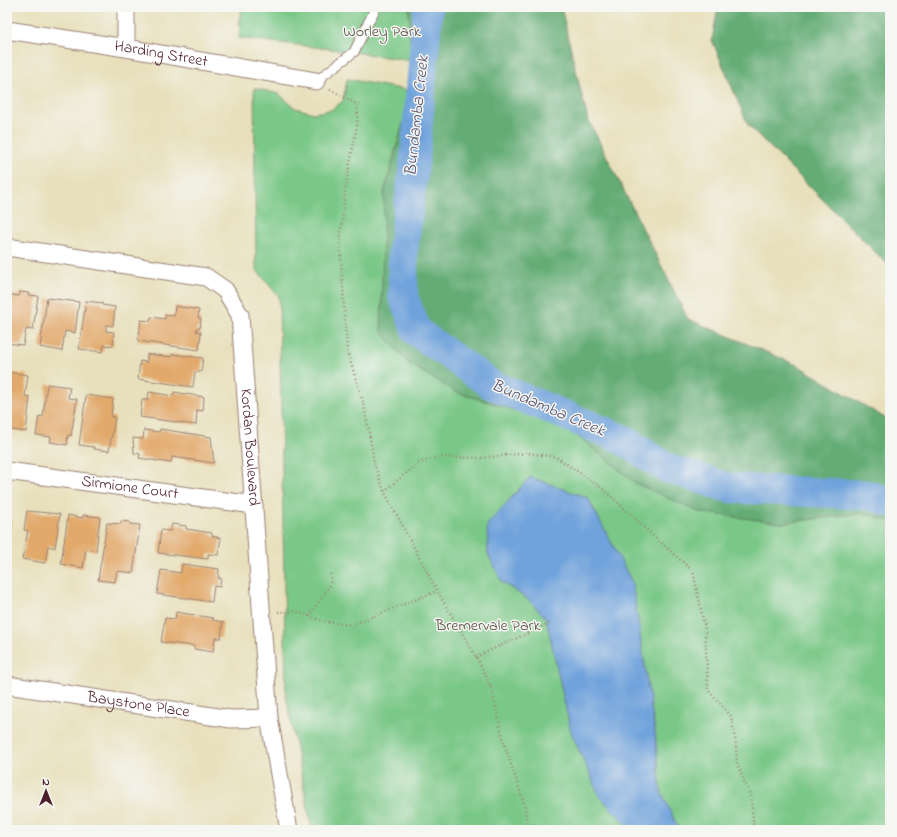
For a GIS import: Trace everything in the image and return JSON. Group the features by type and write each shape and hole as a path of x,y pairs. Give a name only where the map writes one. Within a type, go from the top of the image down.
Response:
{"street":[{"path":"126,7 126,48"},
{"name":"Harding Street","path":"7,30 126,48 316,81"},
{"name":"Kordan Boulevard","path":"7,247 206,277 225,290 240,315 270,718 289,830"},
{"name":"Sirmione Court","path":"7,471 254,505"},
{"name":"Baystone Place","path":"7,685 231,719 270,718"}],"lane":[{"path":"316,81 354,52 376,7"}],"path":[{"path":"316,81 358,105 357,125 345,190 340,243 347,351 364,405 376,466 384,491 437,591 482,666 492,690 504,743 525,806 527,825 526,830"},
{"path":"384,491 419,463 438,457 481,458 527,453 556,457 602,488 693,571 705,629 708,690 731,716 736,744 737,764 751,797 754,830"},
{"path":"309,616 331,584 330,570"},
{"path":"262,613 295,611 326,622 352,625 437,591"},
{"path":"476,657 552,622"}],"green space":[{"name":"Worley Park","path":"241,7 409,7 411,61 347,51 239,38"},
{"path":"409,7 561,7 587,117 688,319 797,365 890,421 890,521 862,513 781,523 699,512 637,484 564,425 456,392 409,364 381,331 384,193 412,91"},
{"path":"718,7 890,7 890,267 748,125 712,40"},
{"name":"Bremervale Park","path":"347,79 412,91 384,193 456,392 564,425 637,484 781,523 862,513 890,521 890,830 312,830 286,696 279,297 256,269 254,88 279,94 295,108 314,113 331,110 343,101"}],"water":[{"path":"530,477 588,498 632,582 655,732 661,791 679,830 632,830 600,797 571,732 546,618 529,600 502,582 488,554 487,525"}],"building":[{"path":"20,292 38,296 33,330 26,329 23,345 7,343 7,294 19,296"},
{"path":"47,298 79,302 75,333 65,331 62,351 40,347"},
{"path":"86,301 102,303 102,305 115,307 113,326 106,325 106,331 114,332 113,346 104,345 103,352 79,349"},
{"path":"175,306 199,310 198,318 201,319 200,328 197,328 196,331 201,332 199,350 138,341 141,320 150,321 151,317 165,319 165,315 174,316"},
{"path":"147,354 172,357 172,354 203,358 201,372 195,372 193,387 138,379 140,361 147,362"},
{"path":"7,372 28,375 25,396 30,397 26,432 11,430 12,427 7,426"},
{"path":"47,384 70,387 68,398 77,399 71,436 68,435 67,445 50,442 51,437 36,435 39,416 43,417"},
{"path":"149,392 173,396 174,392 204,397 203,411 197,410 196,425 140,417 142,400 148,400"},
{"path":"86,395 113,399 111,417 115,417 109,451 79,445"},
{"path":"160,429 211,437 214,463 172,457 171,463 139,458 140,454 134,453 133,438 143,439 144,430 159,432"},
{"path":"27,511 60,514 55,548 48,546 45,563 22,559 28,531 24,530"},
{"path":"68,515 83,518 83,515 100,517 96,551 86,549 83,568 61,564"},
{"path":"7,518 12,519 8,545 7,545"},
{"path":"121,521 140,525 133,573 117,571 115,582 98,580 107,523 121,524"},
{"path":"172,524 186,526 186,529 212,533 212,536 221,538 218,555 208,554 208,559 158,553 161,530 170,531"},
{"path":"182,564 219,569 218,578 221,578 220,587 214,586 212,602 157,594 161,570 181,573"},
{"path":"176,612 213,618 213,620 223,622 221,638 215,638 213,652 194,649 194,646 161,642 165,618 175,619"}],"waterway":[{"name":"Bundamba Creek","path":"428,7 415,157 403,251 403,296 417,332 492,385 620,438 667,468 729,488 868,495 890,502"}]}
